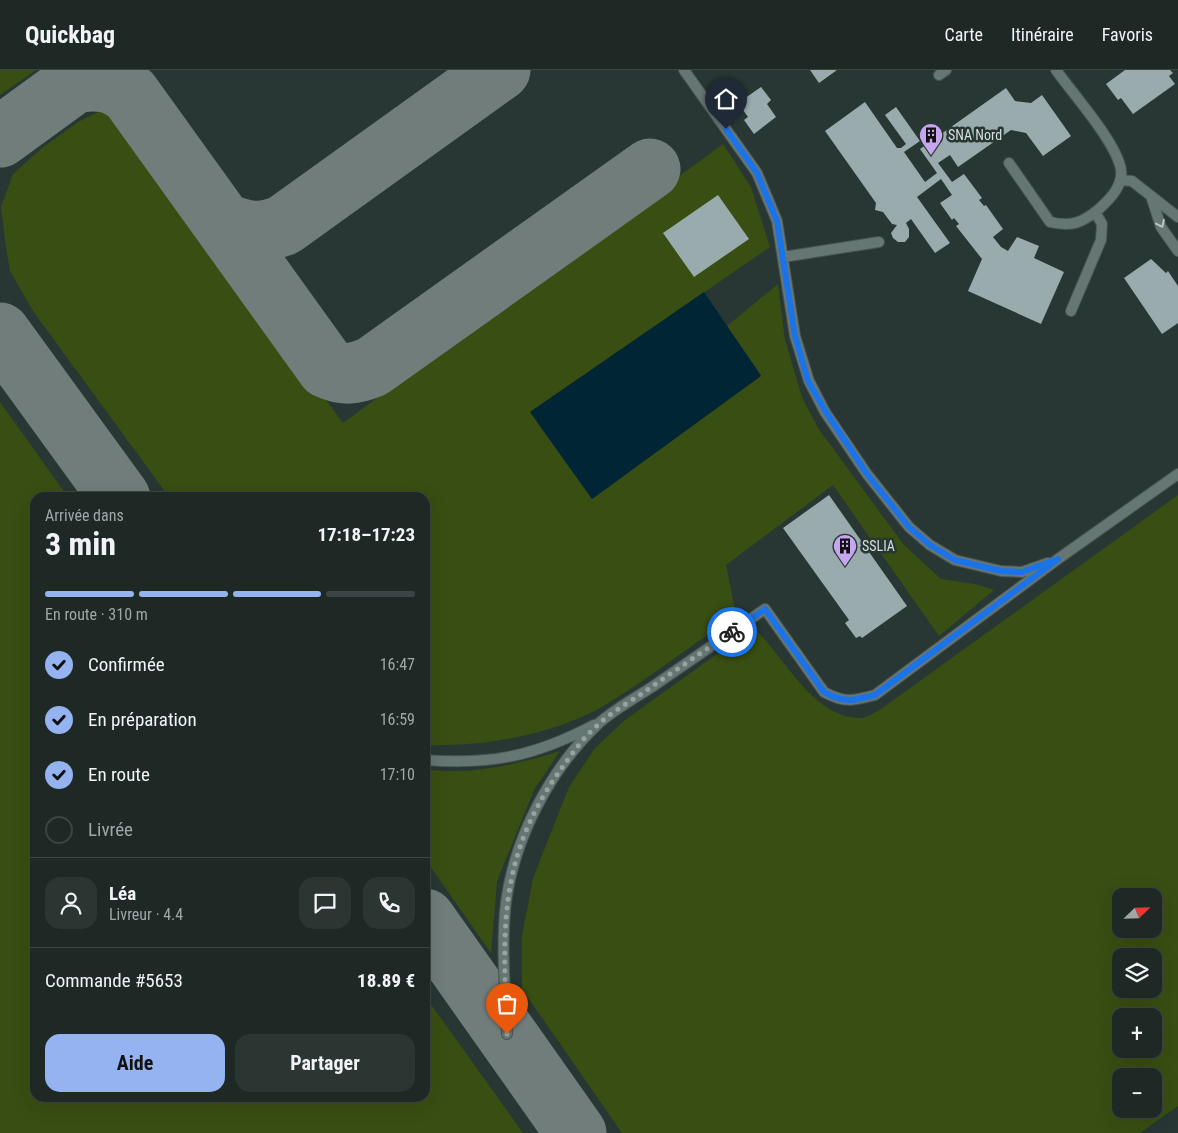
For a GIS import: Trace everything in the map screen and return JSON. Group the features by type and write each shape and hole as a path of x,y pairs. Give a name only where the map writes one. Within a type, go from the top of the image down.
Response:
{"lane":[{"path":"684,70 757,173 777,221 795,336 808,381 867,474 909,527 930,545 955,560 993,569 1022,572 1058,559"},
{"path":"1009,163 1050,222 1066,226 1078,223 1112,198 1120,180 1121,170 1115,151 1056,70"},
{"path":"1120,180 1132,181 1178,217"},
{"path":"1151,195 1161,227 1178,251"},
{"path":"1071,311 1101,240 1102,224 1095,212"},
{"path":"783,257 879,242"},
{"path":"430,760 486,761 526,755 563,742 600,723 765,609 824,692 838,700 854,701 875,695 1058,559 1178,474"},
{"path":"507,1034 504,944 506,901 515,862 529,823 546,791 572,753 600,723"}],"green space":[{"path":"0,70 36,70 0,95"},
{"path":"98,112 118,116 343,423 723,144 751,187 770,247 530,412 592,499 761,375 727,326 778,284 785,340 802,397 818,428 904,545 941,579 975,584 994,590 939,636 833,485 726,565 736,615 622,695 564,724 518,737 470,744 430,745 430,492 165,492 33,311 10,271 1,207 13,174 42,148 78,122"},
{"path":"0,402 64,492 30,492 30,1102 430,1102 430,1003 523,1133 0,1133"},
{"path":"1178,495 1178,1106 1162,1117 1162,1068 1112,1068 1112,1118 1161,1118 1140,1133 622,1133 522,989 522,936 533,878 569,787 595,748 625,720 742,636 757,631 802,685 828,708 843,715 860,718 881,709"},
{"path":"560,751 534,790 497,881 491,953 430,866 430,770 476,770 528,760"}],"water":[{"path":"704,292 761,376 592,499 530,412"}],"building":[{"path":"810,70 837,70 819,83"},
{"path":"1125,70 1170,70 1173,73 1169,76 1175,84 1133,114 1121,98 1118,100 1106,84"},
{"path":"761,87 771,100 767,104 776,117 754,134 744,120 748,117 738,103"},
{"path":"1006,88 1015,101 1031,103 1042,95 1071,136 1043,156 1026,133 1011,130 958,167 950,155 938,163 952,182 964,174 982,198 979,200 984,206 986,205 1003,229 993,237 1001,247 1008,251 1017,237 1039,246 1034,258 1064,272 1041,324 968,291 982,259 956,226 959,224 954,218 952,220 940,203 952,195 941,179 917,197 950,243 935,253 911,219 906,223 909,229 909,237 905,242 898,242 891,233 897,225 892,224 883,212 875,210 876,203 825,131 865,102 897,148 901,148 906,144 885,115 896,107 920,141 904,152 925,182 937,173 920,149"},
{"path":"718,195 749,239 694,277 663,233"},
{"path":"1151,259 1166,273 1168,271 1178,286 1178,323 1162,334 1124,278"},
{"name":"SSLIA","path":"829,495 907,606 862,638 860,636 856,638 845,623 849,620 783,528"}],"taxiway":[{"path":"0,137 92,70"},
{"path":"223,223 239,229 253,231 268,230 284,225 500,70"},
{"path":"80,82 106,82 130,94 327,368 344,373 355,373 372,367 650,169"},
{"path":"0,333 116,492"},
{"path":"430,926 576,1133"}],"way so far":[{"path":"507,1034 504,944 506,901 515,862 529,823 546,791 572,753 600,723 732,632"}],"place":[{"name":"SNA Nord","path":"931,156"},
{"name":"SSLIA","path":"845,567"}],"route":[{"path":"726,129 757,173 777,221 795,336 808,381 867,474 890,504 909,527 930,545 955,560 1001,571 1022,572 1058,559 875,695 854,701 838,700 824,692 765,609 732,632"}]}
